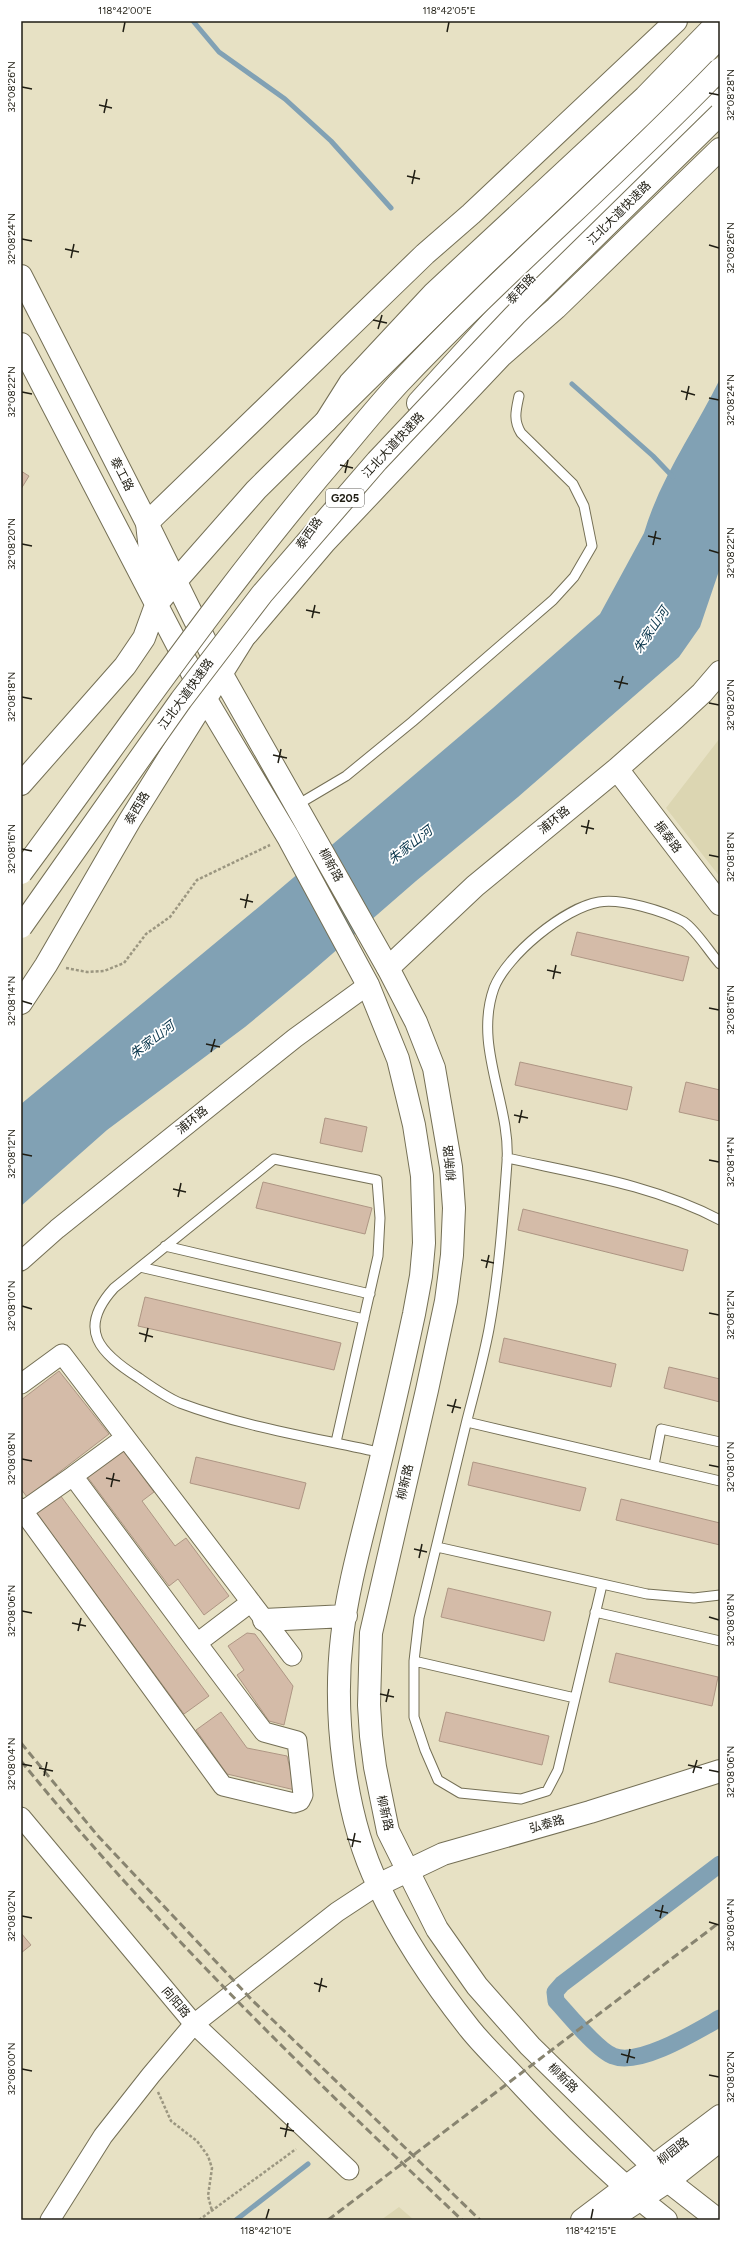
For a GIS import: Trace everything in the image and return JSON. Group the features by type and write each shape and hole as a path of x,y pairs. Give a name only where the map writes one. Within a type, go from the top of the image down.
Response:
{"main road":[{"path":"156,604 148,523 425,254 488,199 676,21"},
{"path":"326,421 350,383 434,293 645,97 719,21"},
{"path":"21,784 126,666 144,638 156,604 256,490 420,328 676,83 720,38"},
{"name":"G205","path":"21,873 161,679 283,519 397,386 510,271 620,169 720,69"},
{"name":"泰西路","path":"21,1003 46,965 130,820 205,698 247,634 281,572 343,484 537,272 720,99"},
{"name":"江北大道快速路","path":"21,927 181,700 262,594 377,461 510,321 720,114"},
{"path":"247,634 325,542 501,356 556,308 720,149"},
{"name":"泰工路","path":"21,276 148,523 175,582 221,673"},
{"path":"21,344 205,698 288,837 368,985 398,1059 414,1125 422,1176 424,1206 421,1276 383,1453 359,1549 342,1637 340,1685 344,1758 347,1788 359,1832 378,1885 421,1960 471,2029 562,2128 633,2193 666,2220"},
{"name":"浦环路","path":"388,968 430,927 503,862 617,769 702,693 720,672"},
{"name":"柳新路","path":"221,673 297,805 388,968 416,1022 434,1068 451,1166 454,1208 452,1255 446,1301 371,1632 369,1705 375,1767 388,1831 406,1870 437,1929 477,1986 530,2046 661,2174 718,2220"},
{"name":"振泰路","path":"617,769 720,904"},
{"path":"264,1620 346,1616"},
{"name":"弘泰路","path":"378,1885 406,1870 443,1854 590,1812 720,1771"},
{"name":"柳园路","path":"661,2174 720,2116"},
{"name":"柳园路","path":"661,2174 720,2140"},
{"path":"582,2220 633,2193 661,2174"},
{"path":"608,2220 633,2193"}],"street":[{"name":"浦环路","path":"21,1261 57,1229 295,1038 368,985"},
{"path":"21,1384 62,1354 292,1656"},
{"path":"73,1476 264,1732 297,1741 303,1795 300,1801 294,1803 223,1786 22,1509 73,1476 125,1438"},
{"path":"197,1643 251,1602"},
{"name":"向阳路","path":"21,1817 194,2024 349,2170"},
{"path":"50,2220 103,2136 151,2075 194,2024 337,1912 378,1885"}],"lane":[{"path":"297,805 346,776 412,722 553,600 574,577 592,546 584,506 572,484 520,433 516,425 515,415 519,396"},
{"path":"602,1585 558,1770 547,1792 521,1798 460,1793 438,1780 424,1750 414,1718 414,1660 419,1618 489,1330 497,1278 507,1158 502,1112 488,1041 488,1015 495,988 509,961 538,935 577,910 600,902 634,904 666,913 686,924 720,964"},
{"path":"507,1158 626,1184 696,1207 720,1220"},
{"path":"336,1442 378,1256 380,1218 377,1180 274,1159 114,1288 101,1302 96,1315 95,1332 102,1349 121,1366 178,1402 220,1416 383,1453"},
{"path":"165,1246 370,1294"},
{"path":"140,1267 364,1319"},
{"path":"467,1422 720,1481"},
{"path":"654,1465 661,1429 720,1442"},
{"path":"437,1547 646,1594 694,1598 720,1595"},
{"path":"595,1612 720,1641"},
{"path":"414,1660 575,1698"}],"path":[{"path":"46,965 87,972 104,971 124,963 146,934 170,917 197,880 288,837"},
{"path":"151,2075 171,2121 197,2141 208,2156 212,2168 208,2196 212,2211"},
{"path":"199,2220 296,2149"}],"shaded area":[{"path":"720,738 720,877 666,808"},
{"path":"399,2207 414,2220 381,2220"}],"water":[{"name":"朱家山河","path":"720,379 720,568 700,627 679,657 518,797 416,881 309,974 245,1027 107,1130 21,1206 21,1104 260,906 493,708 600,614 644,533 668,474"}],"building":[{"path":"21,471 29,476 21,489"},
{"path":"577,932 689,957 683,981 571,955"},
{"path":"520,1062 632,1087 627,1110 515,1085"},
{"path":"686,1082 720,1090 720,1121 679,1112"},
{"path":"325,1118 367,1127 362,1152 320,1143"},
{"path":"263,1182 372,1208 365,1234 256,1208"},
{"path":"523,1209 688,1250 683,1271 518,1230"},
{"path":"145,1297 341,1343 334,1370 138,1326"},
{"path":"504,1338 616,1364 611,1387 499,1362"},
{"path":"669,1367 720,1379 720,1402 664,1388"},
{"path":"59,1371 109,1434 27,1497 21,1489 21,1400"},
{"path":"122,1449 154,1492 142,1501 175,1546 186,1538 229,1596 204,1615 178,1579 169,1586 86,1475"},
{"path":"196,1457 306,1483 299,1509 190,1483"},
{"path":"473,1462 586,1488 580,1511 468,1485"},
{"path":"60,1495 209,1696 184,1714 36,1513"},
{"path":"621,1499 720,1523 720,1545 616,1520"},
{"path":"448,1588 551,1612 544,1641 441,1617"},
{"path":"247,1633 255,1634 293,1686 284,1725 269,1721 237,1675 244,1670 228,1646"},
{"path":"616,1653 718,1677 712,1706 609,1682"},
{"path":"221,1712 247,1748 287,1756 295,1790 227,1774 196,1730"},
{"path":"446,1712 549,1736 542,1765 439,1741"},
{"path":"21,1933 31,1945 21,1953"}],"waterway":[{"path":"193,21 219,52 285,99 331,141 391,208"},
{"path":"572,384 653,456 673,477"},
{"path":"720,1864 562,1984 555,1992 556,2001 599,2047 613,2056 624,2058 637,2057 668,2046 720,2018"},
{"path":"236,2220 308,2164"}],"railway":[{"path":"21,1743 98,1836 251,1999 480,2220"},
{"path":"21,1761 125,1882 234,1998 347,2110 462,2220"},
{"path":"328,2220 720,1922"}]}
